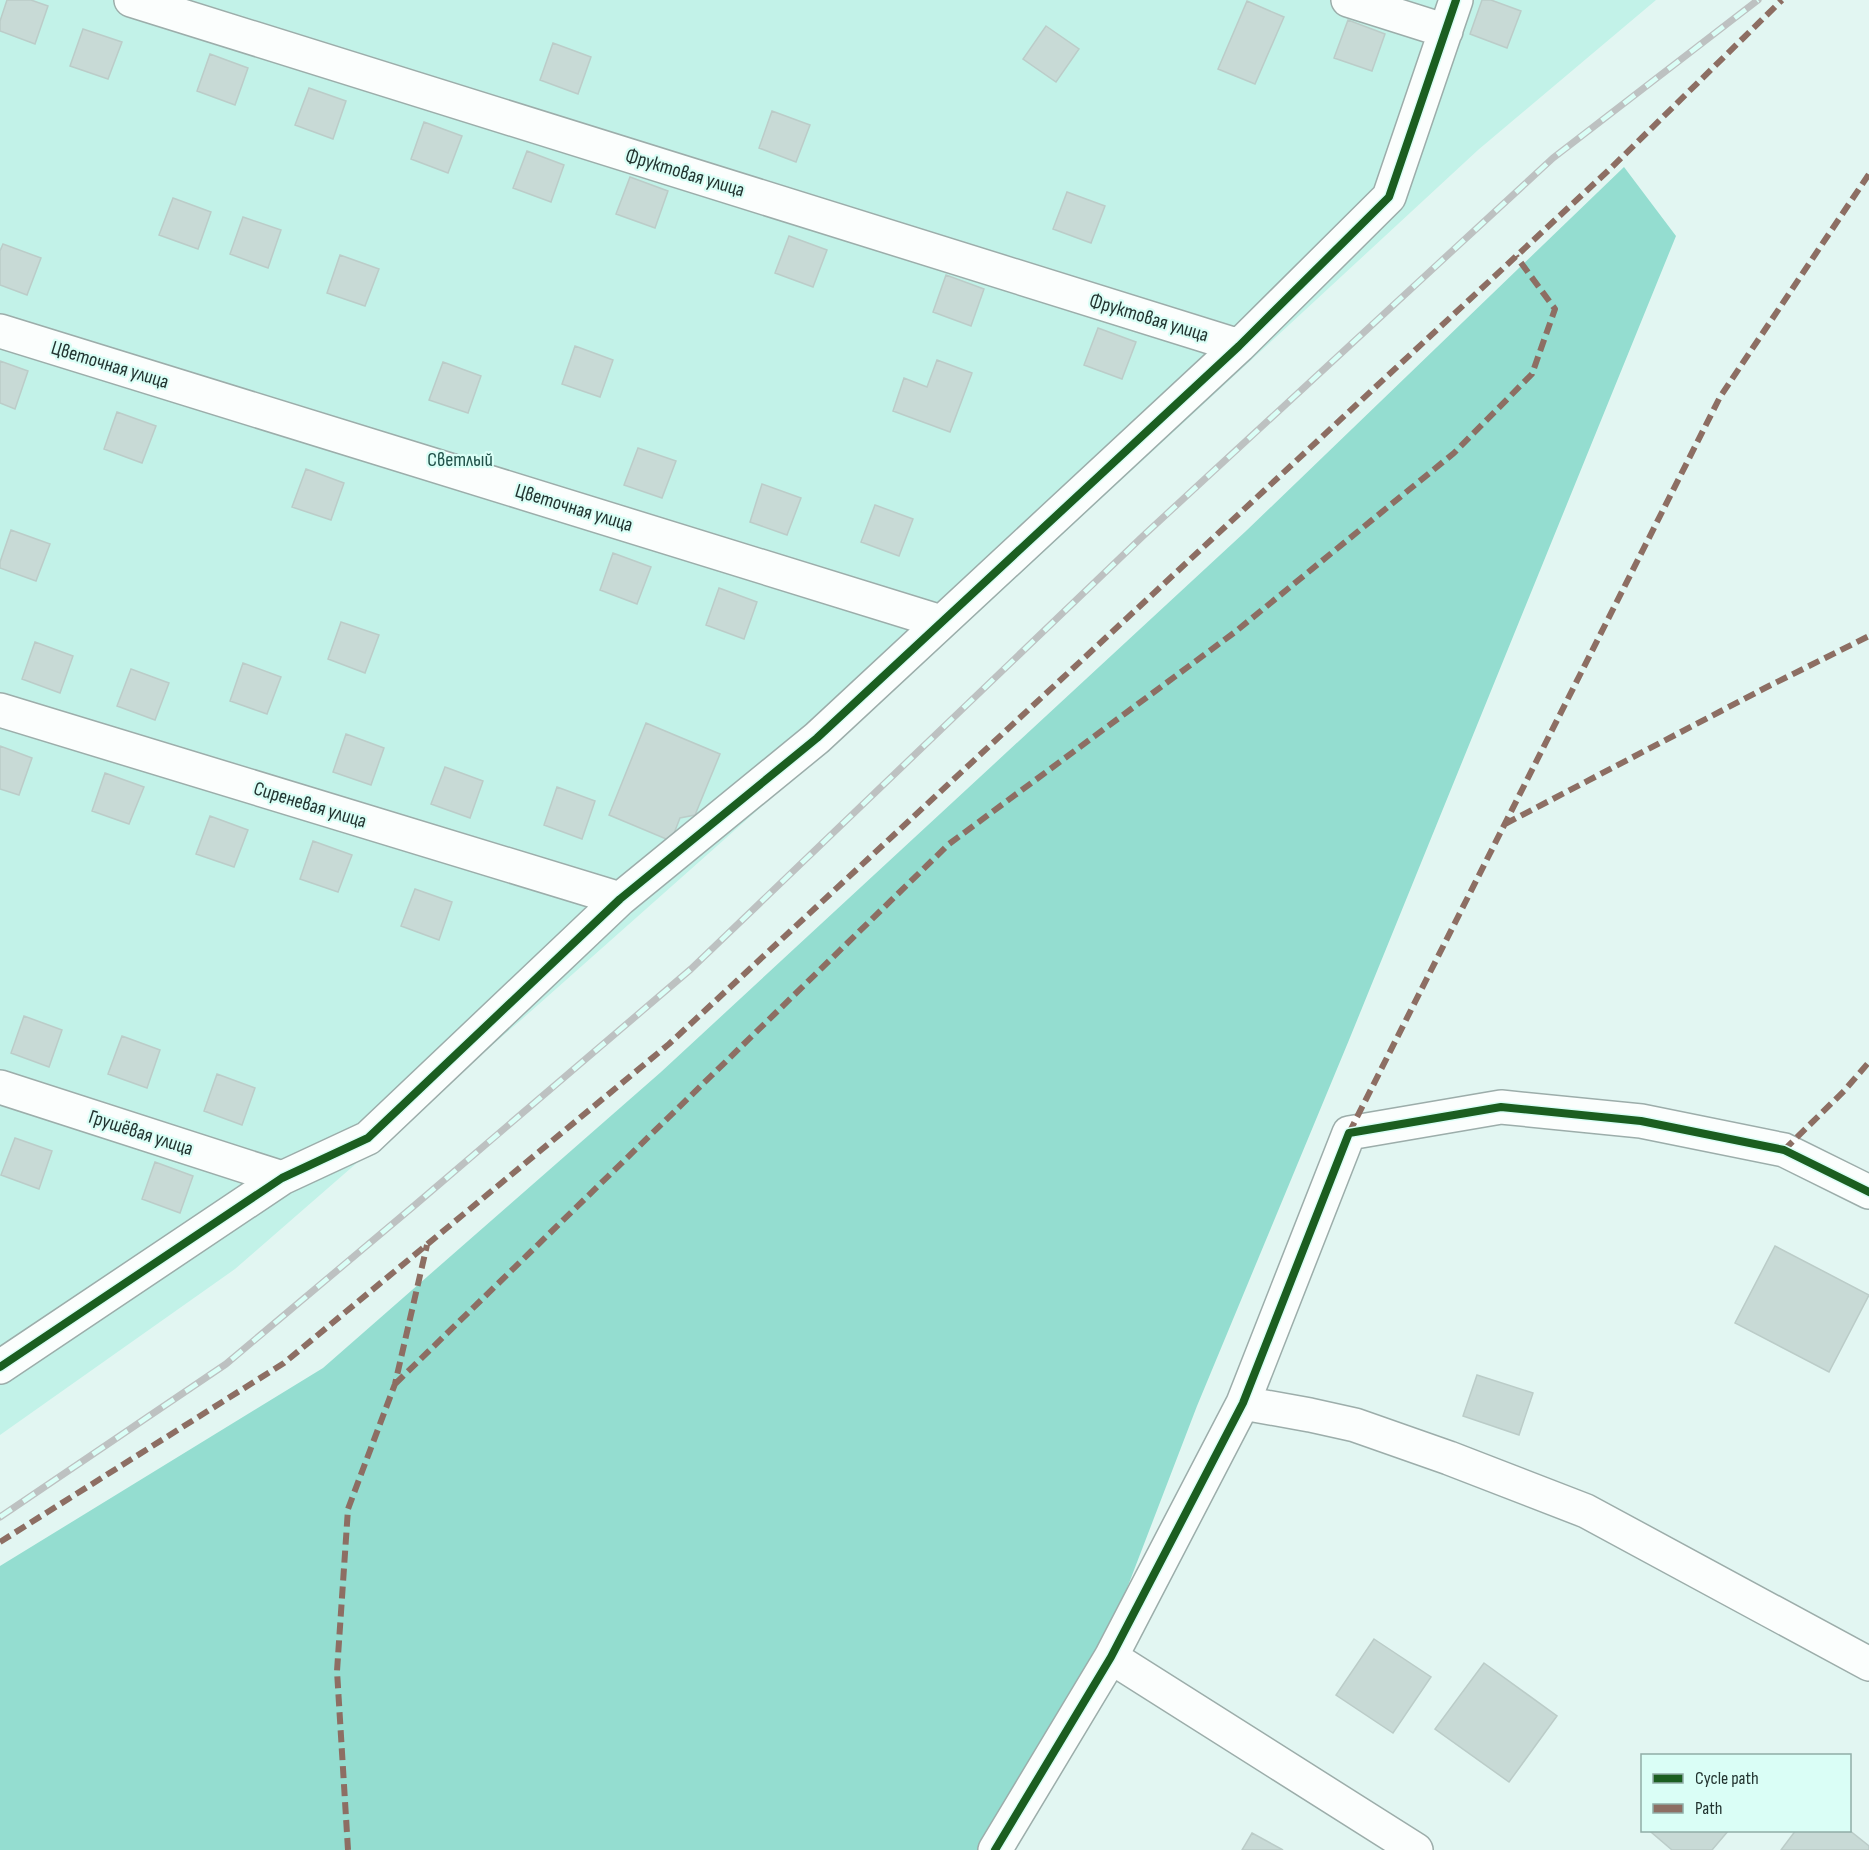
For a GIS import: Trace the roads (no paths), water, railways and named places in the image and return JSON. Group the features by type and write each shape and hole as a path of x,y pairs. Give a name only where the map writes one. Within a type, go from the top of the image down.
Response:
{"street":[{"name":"Фруктовая улица","path":"131,0 1239,346"},
{"path":"1348,0 1446,31"},
{"path":"0,1366 282,1178 368,1138 620,899 817,738 1239,346 1389,197 1456,0"},
{"name":"Цветочная улица","path":"0,331 941,622"},
{"name":"Сиреневая улица","path":"0,710 620,899"},
{"name":"Грушёвая улица","path":"0,1087 282,1178"},
{"path":"995,1850 1111,1657 1243,1404 1349,1134 1501,1107 1641,1120 1784,1150 1869,1192"},
{"path":"1243,1404 1354,1425 1449,1458 1586,1511 1869,1664"},
{"path":"1111,1657 1416,1850"}],"railway":[{"path":"0,1517 226,1364 691,969 1143,536 1553,158 1758,0"}],"park label":[{"name":"Светлый","path":"460,460"}]}
